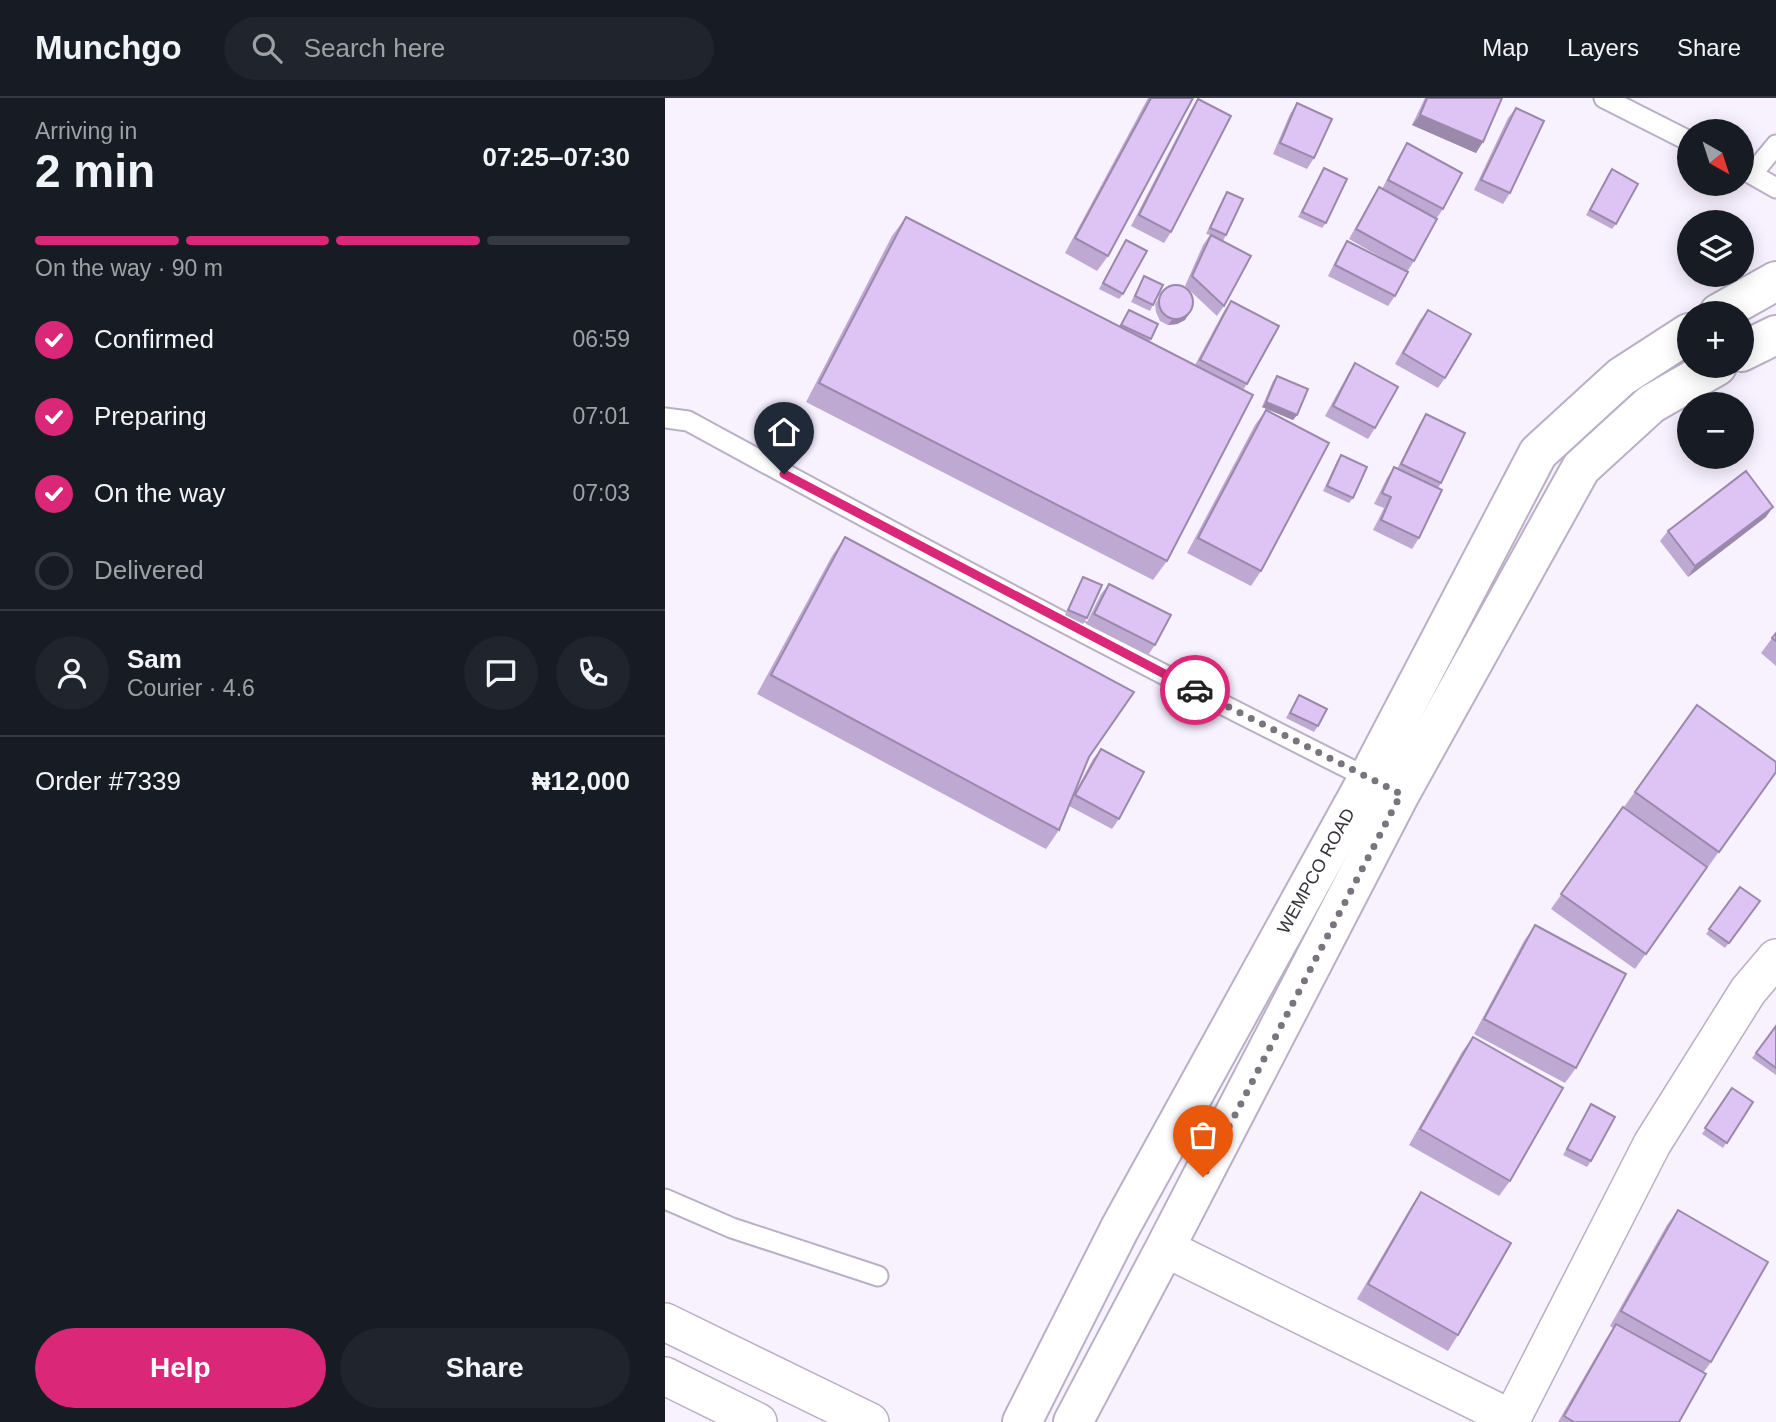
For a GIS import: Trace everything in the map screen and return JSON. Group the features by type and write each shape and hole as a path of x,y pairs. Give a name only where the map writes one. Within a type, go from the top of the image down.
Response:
{"street":[{"path":"1740,301 1776,281"},
{"path":"1754,346 1776,335"},
{"name":"WEMPCO ROAD","path":"1073,1422 1165,1248 1538,453 1621,377 1677,341"},
{"name":"WEMPCO ROAD","path":"1022,1422 1120,1228 1384,786 1581,468 1651,404 1696,378"},
{"path":"1165,1248 1511,1420 1652,1143 1748,991 1776,958"},
{"path":"665,1322 870,1422"},
{"path":"665,1376 758,1422"}],"lane":[{"path":"1604,98 1677,135"},
{"path":"1754,164 1776,145"},
{"path":"1754,174 1776,188"},
{"path":"665,418 688,421 1121,652 1384,786"},
{"path":"665,1199 732,1228 878,1276"}],"building":[{"path":"1151,98 1193,98 1108,256 1075,238"},
{"path":"1427,98 1502,98 1483,142 1420,115"},
{"path":"1198,99 1231,116 1171,232 1139,215"},
{"path":"1297,103 1332,119 1314,158 1280,143"},
{"path":"1516,108 1544,121 1510,193 1481,180"},
{"path":"1407,143 1462,173 1443,209 1388,180"},
{"path":"1324,168 1347,179 1326,223 1302,212"},
{"path":"1612,169 1638,184 1616,224 1590,210"},
{"path":"1379,187 1437,219 1414,261 1356,229"},
{"path":"1227,192 1243,199 1226,235 1210,228"},
{"path":"906,217 1253,395 1167,561 819,383"},
{"path":"1211,235 1251,256 1224,306 1192,276"},
{"path":"1126,240 1147,251 1123,294 1103,283"},
{"path":"1347,241 1408,272 1395,296 1335,265"},
{"path":"1144,276 1163,285 1153,305 1135,296"},
{"path":"1176,285 1188,290 1193,302 1188,314 1176,319 1164,314 1159,302 1164,290"},
{"path":"1231,301 1279,326 1247,384 1200,360"},
{"path":"1129,310 1158,324 1151,339 1121,325"},
{"path":"1428,310 1471,334 1445,378 1403,353"},
{"path":"1355,363 1398,387 1375,428 1333,406"},
{"path":"1277,376 1308,389 1297,415 1266,402"},
{"path":"1266,410 1329,443 1261,571 1198,538"},
{"path":"1426,414 1465,433 1441,483 1401,464"},
{"path":"1341,455 1367,467 1353,498 1327,486"},
{"path":"1394,467 1442,490 1419,538 1381,520 1391,497 1382,493"},
{"path":"1746,471 1773,507 1695,566 1668,531"},
{"path":"845,537 1134,692 1089,757 1059,830 771,675"},
{"path":"1083,577 1102,585 1087,618 1068,610"},
{"path":"1109,584 1171,615 1155,645 1094,614"},
{"path":"1299,695 1327,709 1318,726 1290,713"},
{"path":"1697,705 1776,762 1776,772 1719,852 1635,792"},
{"path":"1101,749 1144,772 1119,819 1075,795"},
{"path":"1623,807 1707,867 1646,954 1561,894"},
{"path":"1740,887 1760,901 1729,943 1709,929"},
{"path":"1535,925 1626,974 1576,1068 1484,1019"},
{"path":"1776,1026 1776,1068 1756,1053"},
{"path":"1473,1037 1563,1088 1510,1181 1420,1129"},
{"path":"1732,1088 1753,1102 1727,1143 1705,1128"},
{"path":"1591,1104 1615,1117 1591,1161 1567,1149"},
{"path":"1421,1192 1511,1243 1458,1335 1368,1284"},
{"path":"1678,1210 1768,1262 1711,1362 1621,1311"},
{"path":"1616,1324 1706,1374 1679,1422 1574,1422 1564,1416"}],"way so far":[{"path":"1195,690 1401,794 1203,1177"}],"route":[{"path":"784,474 1195,690"}]}
